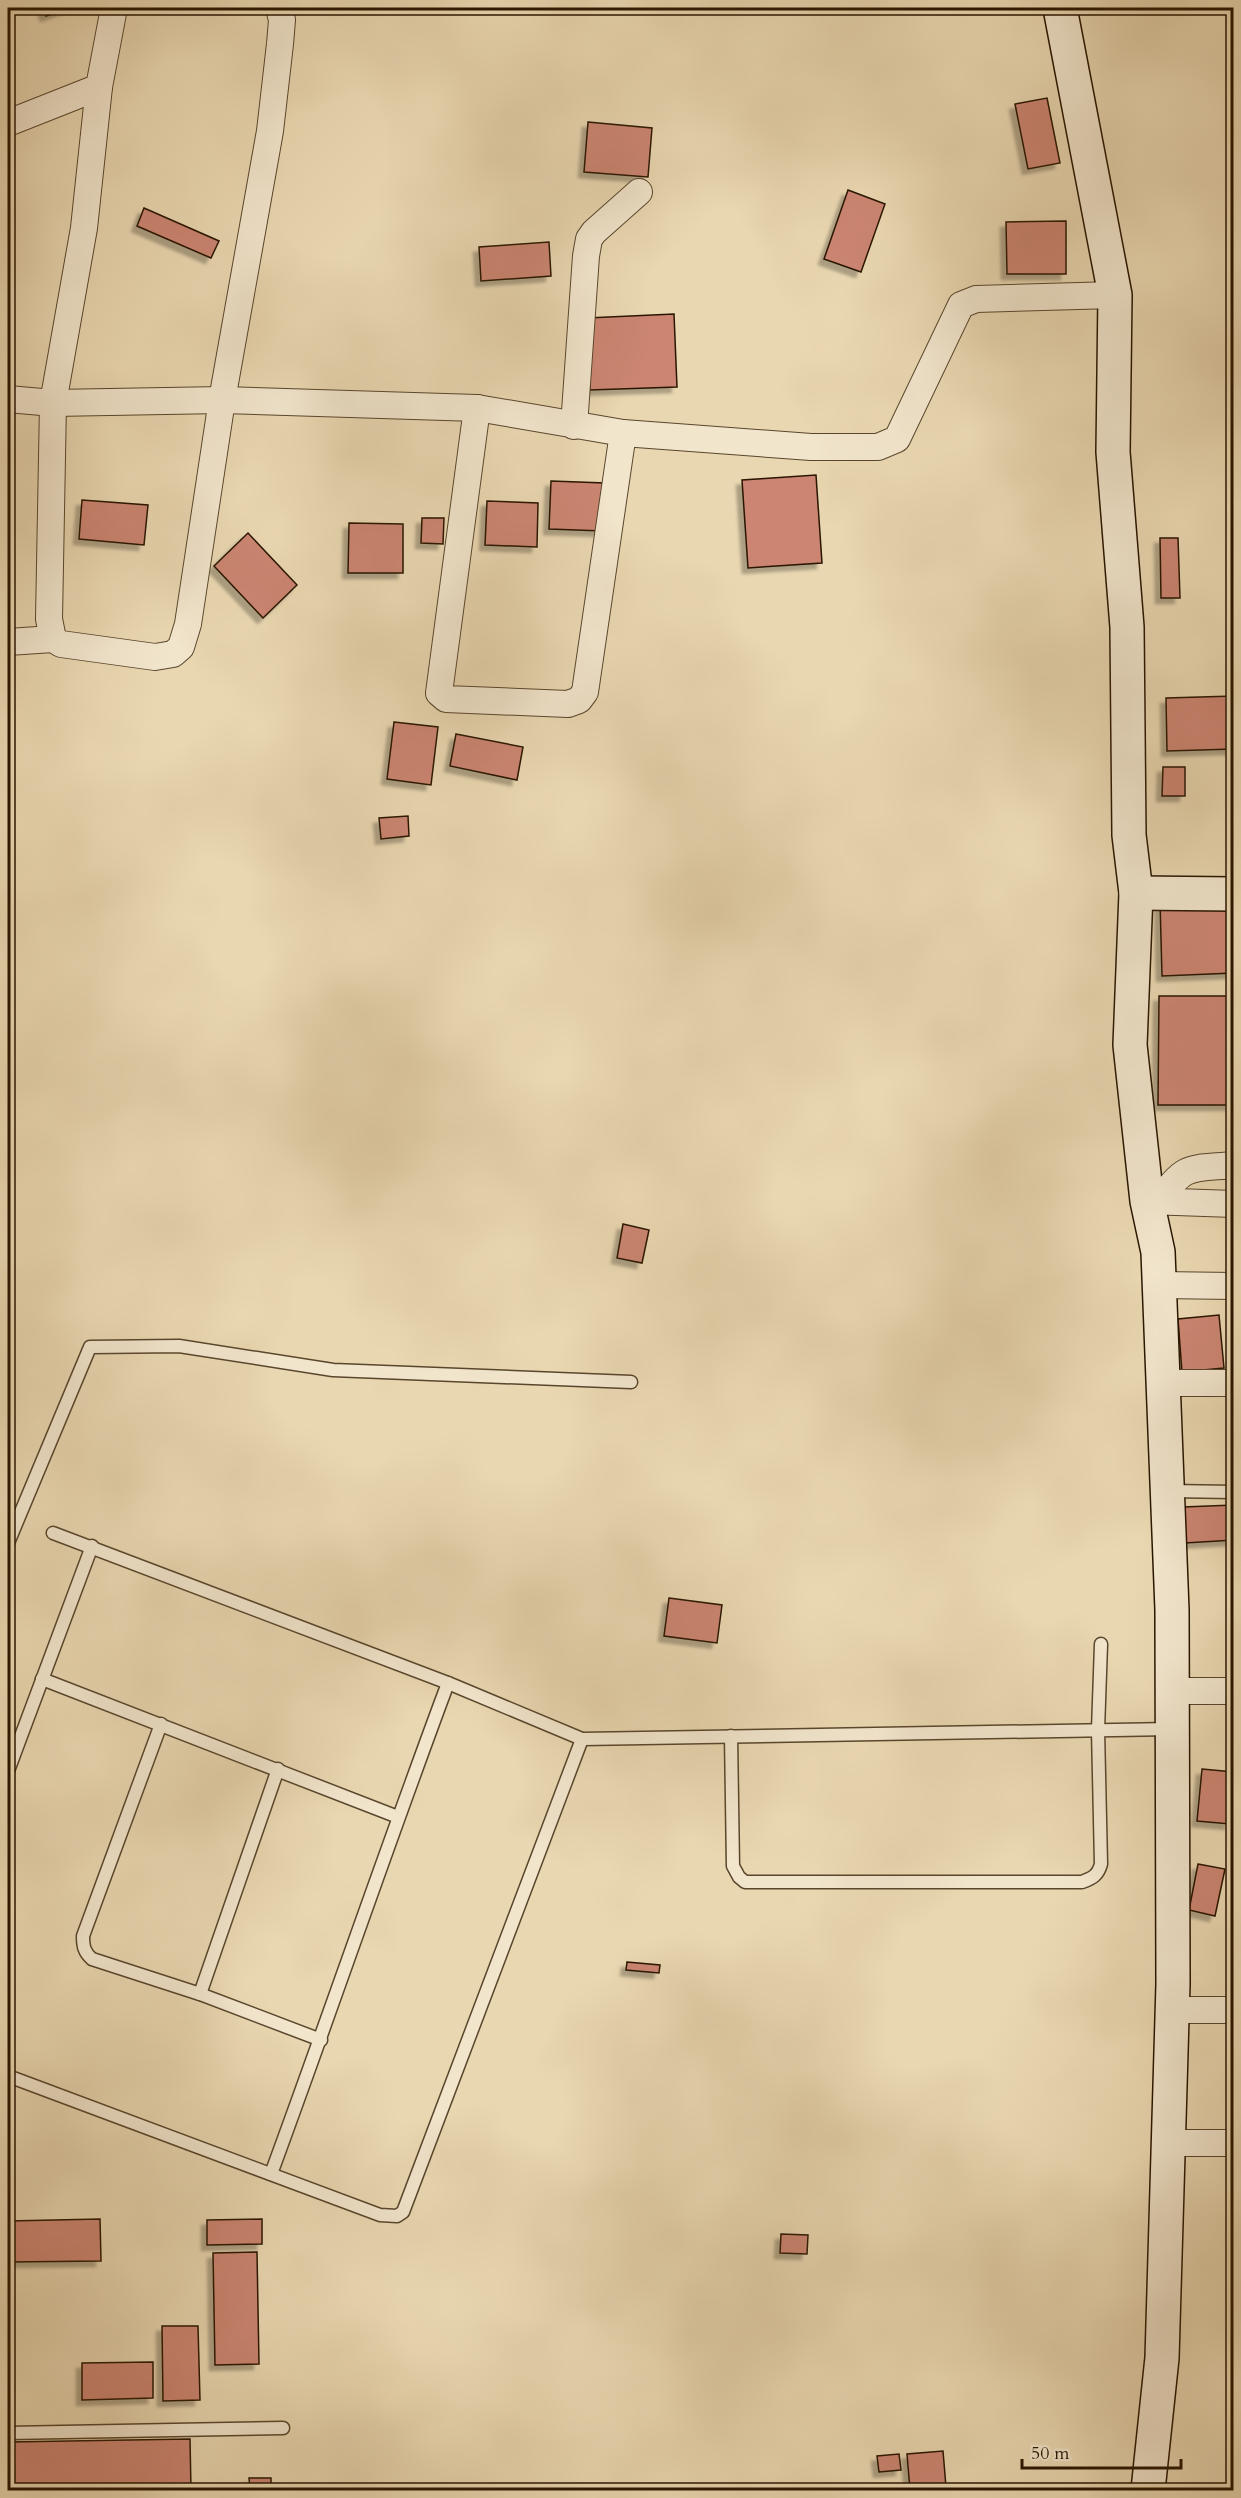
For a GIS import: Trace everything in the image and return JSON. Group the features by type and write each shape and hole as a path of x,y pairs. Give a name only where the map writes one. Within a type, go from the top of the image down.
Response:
{"street":[{"path":"53,639 48,603 53,403 84,228 99,87 114,8"},
{"path":"8,642 53,639 61,644 155,657 173,654 181,647 188,624 222,400 270,131 282,20 279,8"},
{"path":"1060,8 1115,295 1113,452 1127,627 1129,835 1136,893 1130,1045 1153,1201 1158,1252 1172,1610 1173,2010 1162,2358 1148,2490"},
{"path":"8,123 99,87"},
{"path":"574,426 589,239 639,192"},
{"path":"8,399 53,403 222,400 477,408 623,433 811,447 878,447 897,439 961,305 976,299 1115,295"},
{"path":"477,408 439,693 446,699 568,704 579,700 585,692 623,433"},
{"path":"1136,893 1233,894"},
{"path":"1153,1201 1183,1173 1192,1169 1233,1165"},
{"path":"1153,1201 1233,1204"},
{"path":"1160,1285 1233,1286"},
{"path":"1163,1383 1233,1383"},
{"path":"1172,1691 1233,1691"},
{"path":"1173,2010 1233,2010"},
{"path":"1168,2143 1233,2143"}],"lane":[{"path":"8,1543 90,1347 179,1346 333,1370 631,1382"},
{"path":"1167,1491 1233,1492"},
{"path":"53,1533 448,1683 582,1739 1173,1728"},
{"path":"8,1771 92,1546"},
{"path":"731,1736 733,1866 745,1882 1082,1882 1098,1873 1101,1864 1098,1730 1101,1644"},
{"path":"42,1679 398,1817"},
{"path":"271,2174 448,1683"},
{"path":"161,1724 83,1936 82,1945 86,1953 92,1959 200,1994 321,2040"},
{"path":"8,2076 380,2215 397,2216 403,2212 582,1739"},
{"path":"200,1994 278,1769"},
{"path":"8,2433 283,2428"}],"building":[{"path":"43,8 69,8 46,16"},
{"path":"1047,98 1060,163 1028,169 1015,104"},
{"path":"588,122 652,128 648,177 584,172"},
{"path":"848,190 885,204 861,272 824,259"},
{"path":"144,208 219,241 211,258 137,226"},
{"path":"1066,221 1066,274 1007,274 1006,222"},
{"path":"549,242 551,276 481,281 479,247"},
{"path":"674,314 677,387 590,390 587,318"},
{"path":"816,475 822,563 748,568 742,480"},
{"path":"551,481 605,483 603,531 549,529"},
{"path":"82,500 148,505 144,545 79,539"},
{"path":"487,501 538,503 537,547 485,545"},
{"path":"422,518 444,518 443,544 421,543"},
{"path":"349,523 403,524 403,573 348,573"},
{"path":"248,533 297,585 263,618 214,566"},
{"path":"1160,538 1178,538 1180,598 1161,598"},
{"path":"1234,696 1234,749 1167,751 1166,698"},
{"path":"394,722 438,727 431,785 387,779"},
{"path":"456,734 523,747 517,780 450,766"},
{"path":"1163,767 1185,767 1185,796 1162,796"},
{"path":"408,816 409,836 381,839 379,818"},
{"path":"1234,899 1234,973 1162,976 1160,901"},
{"path":"1159,996 1234,996 1234,1105 1158,1105"},
{"path":"623,1224 649,1230 642,1263 617,1258"},
{"path":"1219,1315 1224,1368 1182,1372 1178,1319"},
{"path":"1234,1505 1234,1540 1185,1543 1183,1507"},
{"path":"669,1598 722,1605 717,1643 664,1636"},
{"path":"1202,1769 1234,1772 1230,1824 1197,1821"},
{"path":"1198,1864 1225,1869 1215,1916 1189,1910"},
{"path":"627,1962 660,1965 659,1973 626,1970"},
{"path":"100,2219 101,2261 8,2262 8,2221"},
{"path":"262,2219 262,2244 207,2245 207,2220"},
{"path":"781,2234 808,2235 807,2254 780,2253"},
{"path":"257,2252 259,2364 215,2365 213,2253"},
{"path":"162,2326 198,2326 200,2400 163,2401"},
{"path":"153,2362 153,2398 82,2400 82,2363"},
{"path":"190,2439 191,2490 8,2490 8,2442"},
{"path":"943,2451 946,2487 910,2490 907,2454"},
{"path":"899,2454 901,2470 879,2472 877,2456"},
{"path":"249,2478 271,2478 271,2490 250,2490"}]}
